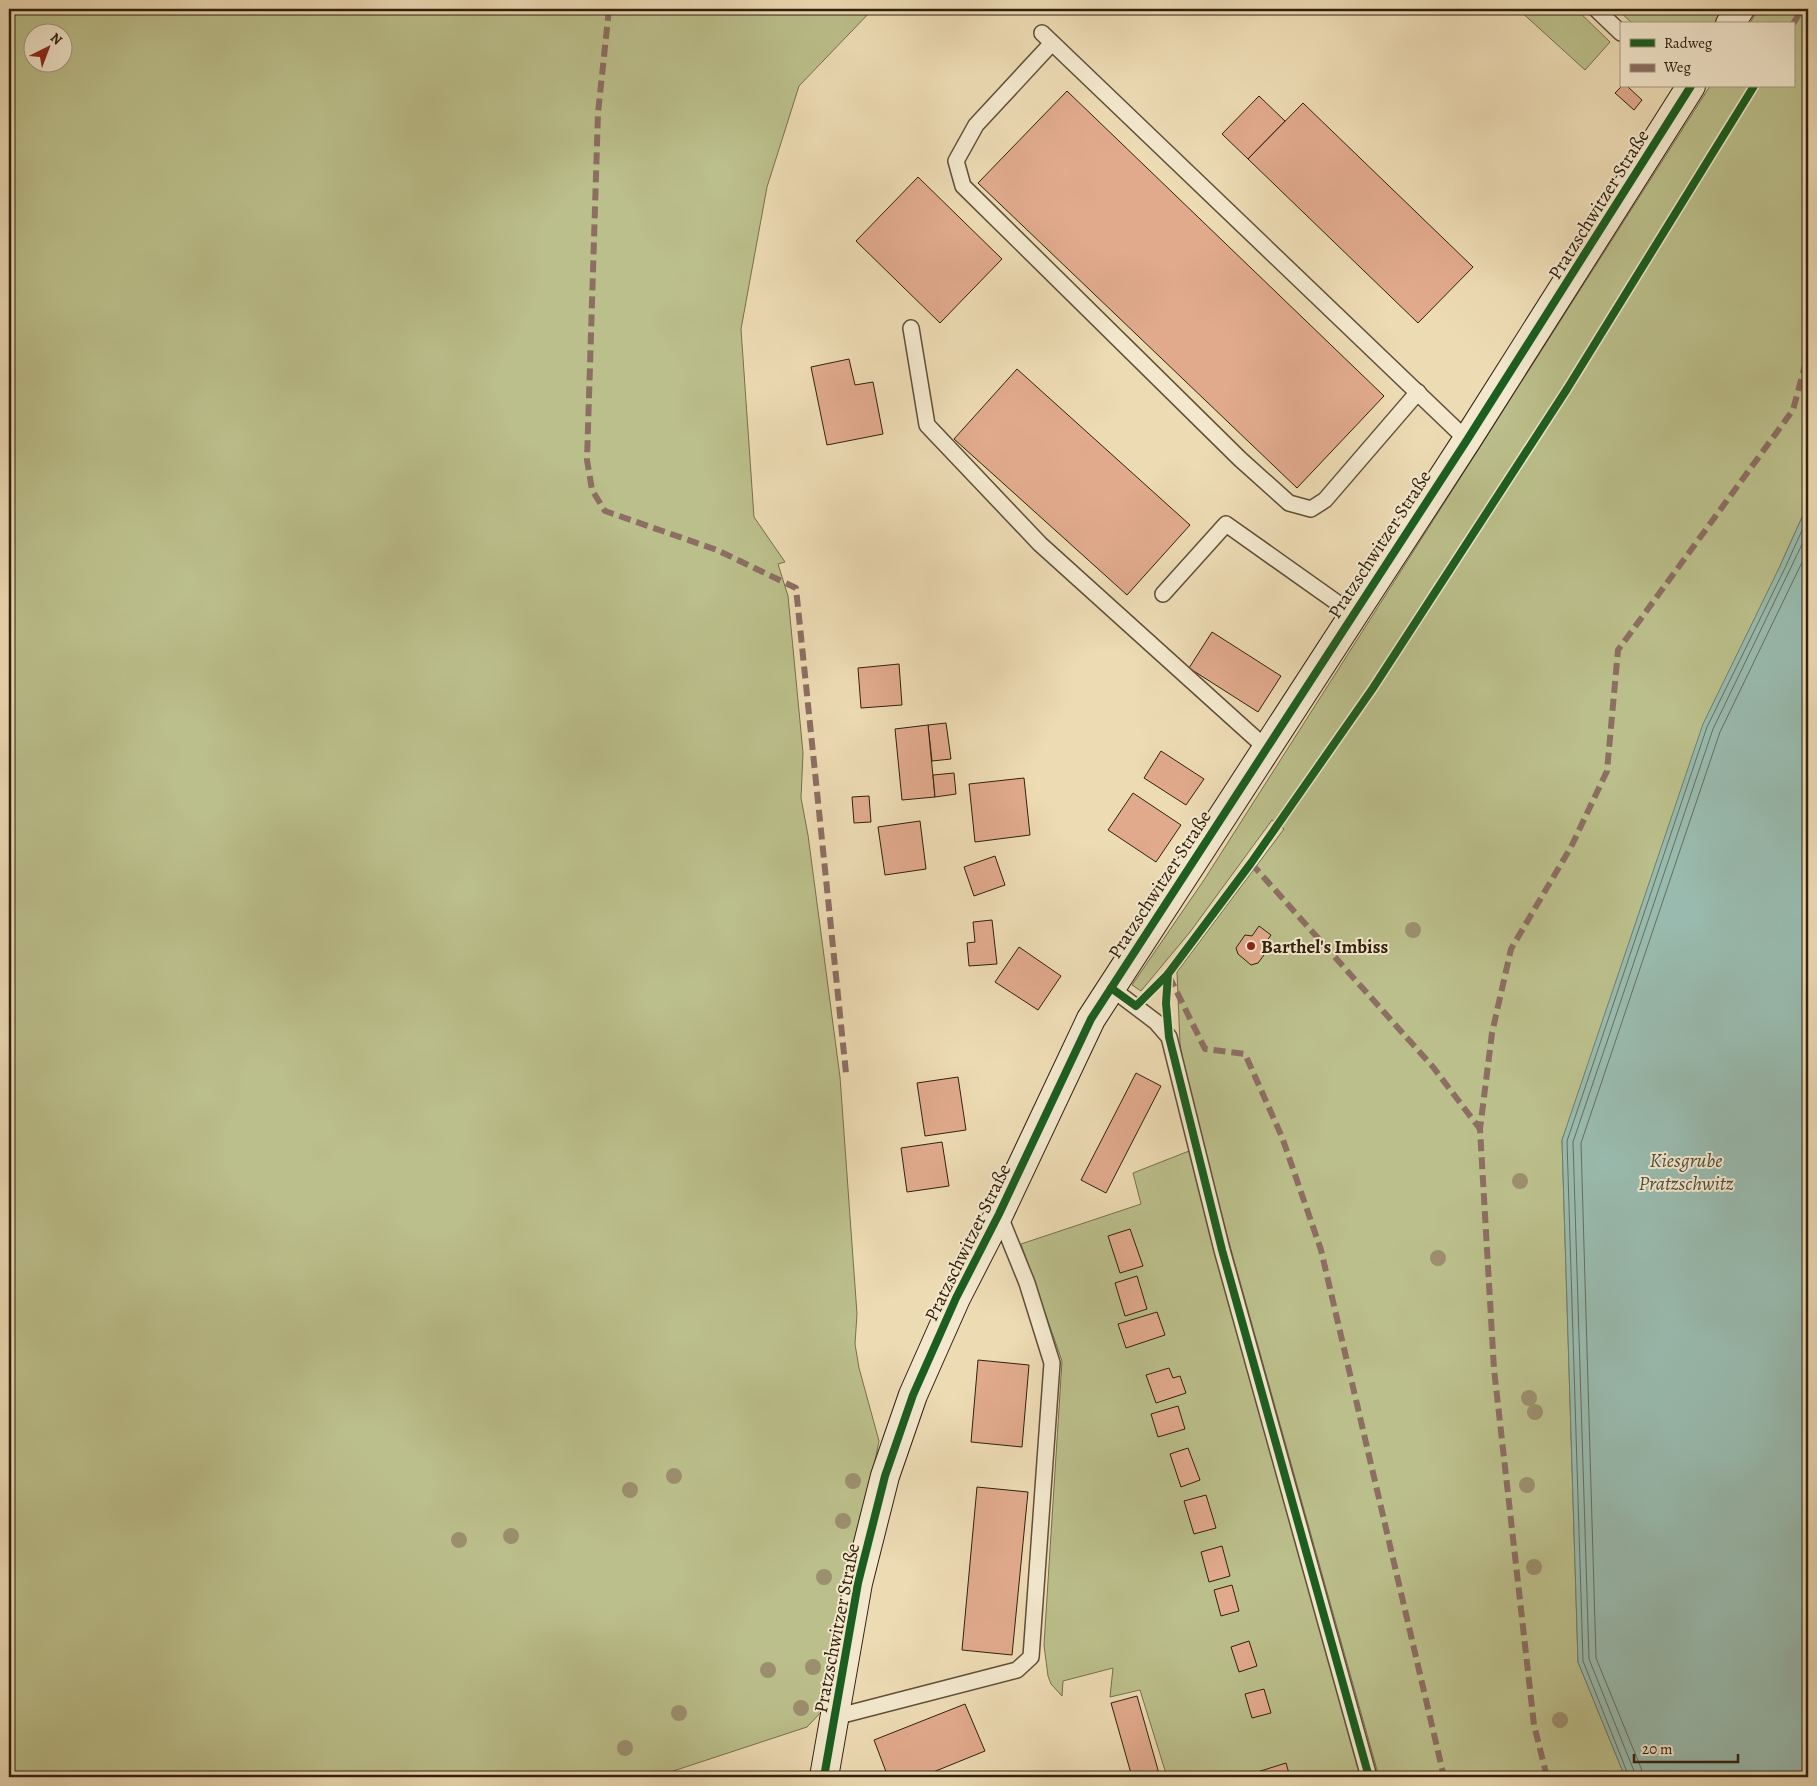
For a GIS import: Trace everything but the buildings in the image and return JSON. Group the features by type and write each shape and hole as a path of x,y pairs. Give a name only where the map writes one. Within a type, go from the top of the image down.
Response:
{"street":[{"path":"1731,22 1740,9"},
{"name":"Pratzschwitzer Straße","path":"824,1777 858,1583 885,1476 913,1395 956,1298 999,1214 1091,1019 1467,440 1690,88"}],"lane":[{"path":"1596,9 1620,32"},
{"path":"1418,392 1325,500 1311,510 1290,503 1240,459 963,186 956,161 976,125 1047,38 1418,392 1467,440"},
{"path":"912,328 927,425 1040,544 1266,748"},
{"path":"1163,594 1226,524 1353,614"},
{"path":"1111,988 1156,1022 1169,1037 1222,1250 1368,1777"},
{"path":"835,1717 1017,1670 1031,1657 1052,1363 1027,1283 999,1214"}],"green space":[{"path":"9,9 873,9 799,86 767,187 741,329 754,517 785,562 778,564 788,596 803,753 801,798 808,835 840,1077 857,1314 855,1344 859,1368 879,1441 825,1708 807,1727 655,1777 9,1777"},
{"path":"1518,9 1576,9 1610,42 1585,70"},
{"path":"1617,9 1723,9 1715,22 1631,22"},
{"path":"1759,9 1808,9 1808,504 1780,566 1562,1140 1578,1662 1625,1777 1379,1777 1230,1246 1187,1084 1180,1044 1177,972 1284,829 1272,820 1190,932 1141,991 1132,985 1204,880 1709,88 1794,88 1794,22 1750,22"},
{"path":"1189,1151 1215,1254 1361,1777 1167,1777 1140,1690 1110,1697 1113,1668 1063,1681 1062,1696 1051,1684 1048,1676 1044,1645 1062,1361 1021,1244 1141,1204 1133,1173"}],"water":[{"name":"Kiesgrube Pratzschwitz","path":"1808,504 1808,1777 1625,1777 1578,1662 1562,1140 1703,724"}],"marked path":[{"path":"609,9 598,113 587,460 592,490 605,511 717,550 796,588 846,1073"},
{"path":"1794,22 1802,9"},
{"path":"1547,1777 1534,1725 1494,1369 1480,1129 1492,1033 1511,949 1571,847 1607,771 1618,650 1793,410 1808,354"},
{"path":"1251,863 1433,1067 1480,1129"},
{"path":"1169,976 1205,1049 1245,1054 1282,1137 1321,1250 1444,1777"}],"cycle path":[{"path":"824,1777 858,1583 885,1476 913,1395 956,1298 999,1214 1091,1019 1467,440 1690,88"},
{"path":"1111,988 1136,1006 1168,974 1251,863 1373,688 1567,389 1753,88"},
{"path":"1168,974 1166,1003 1169,1037 1222,1250 1369,1777"}],"place":[{"name":"Barthel's Imbiss","path":"1251,946"}]}
